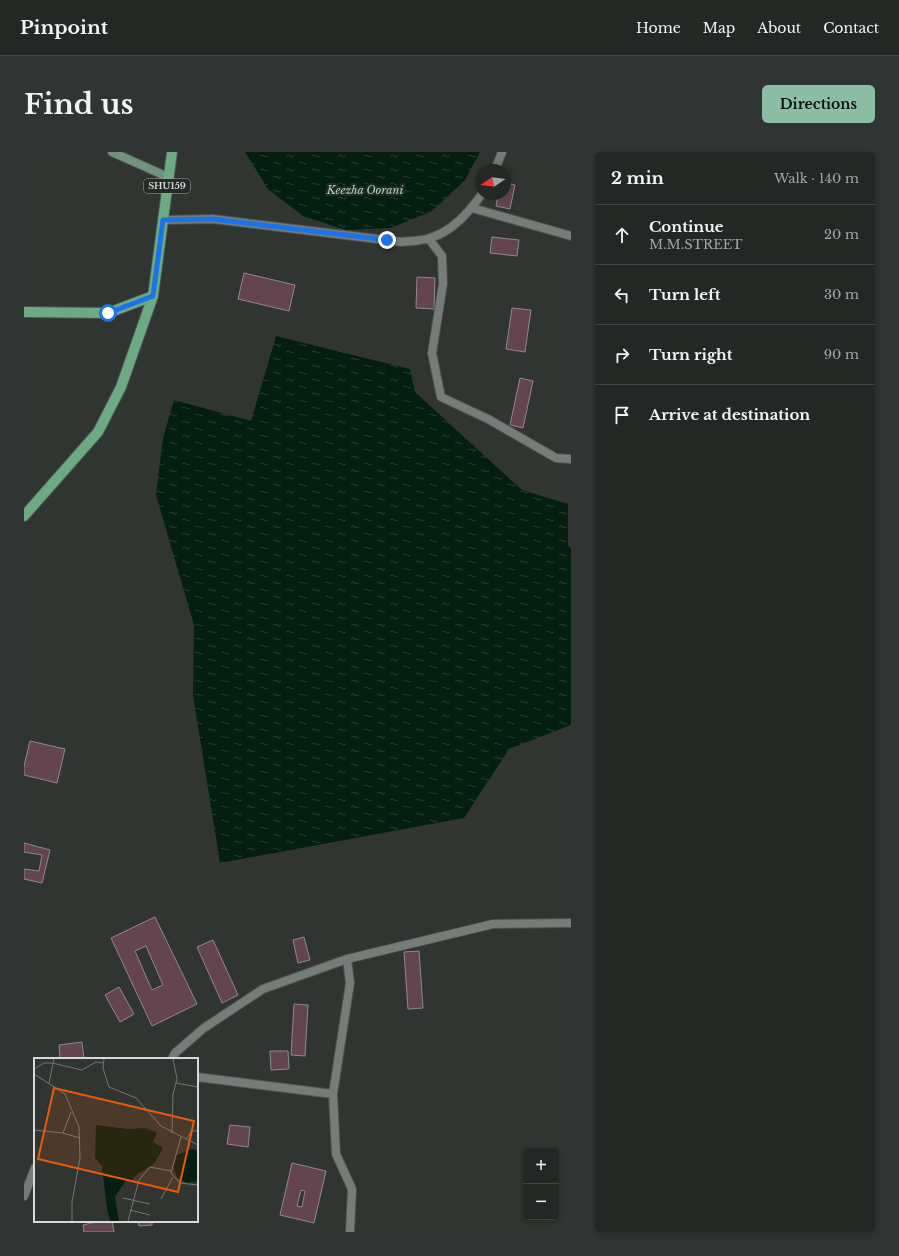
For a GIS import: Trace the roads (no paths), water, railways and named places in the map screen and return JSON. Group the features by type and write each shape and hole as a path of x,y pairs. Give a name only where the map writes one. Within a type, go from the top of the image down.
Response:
{"main road":[{"path":"112,152 168,177"},
{"name":"SHU159","path":"153,296 172,152"},
{"path":"24,312 108,313 153,296"},
{"path":"24,516 98,432 121,387 153,296"}],"street":[{"path":"497,164 502,152"},
{"path":"163,220 213,219 402,242 429,239 449,230 472,208 478,200"},
{"path":"472,208 571,236"},
{"path":"429,239 442,256 443,284 432,353 441,398 488,419 556,458 571,459"},
{"path":"172,1058 175,1053 204,1028 263,989 347,959 493,924 571,923"},
{"path":"347,959 350,983 333,1094 336,1154 352,1189 350,1232"},
{"path":"198,1077 333,1094"},
{"path":"24,1196 34,1171"}],"water":[{"name":"Keezha Oorani","path":"245,152 480,152 465,180 432,211 391,228 346,230 303,216 268,189"},
{"path":"276,336 410,369 415,392 522,490 568,504 568,546 571,548 571,725 509,749 464,818 220,863 193,695 194,625 156,495 163,438 174,400 251,421"}]}
